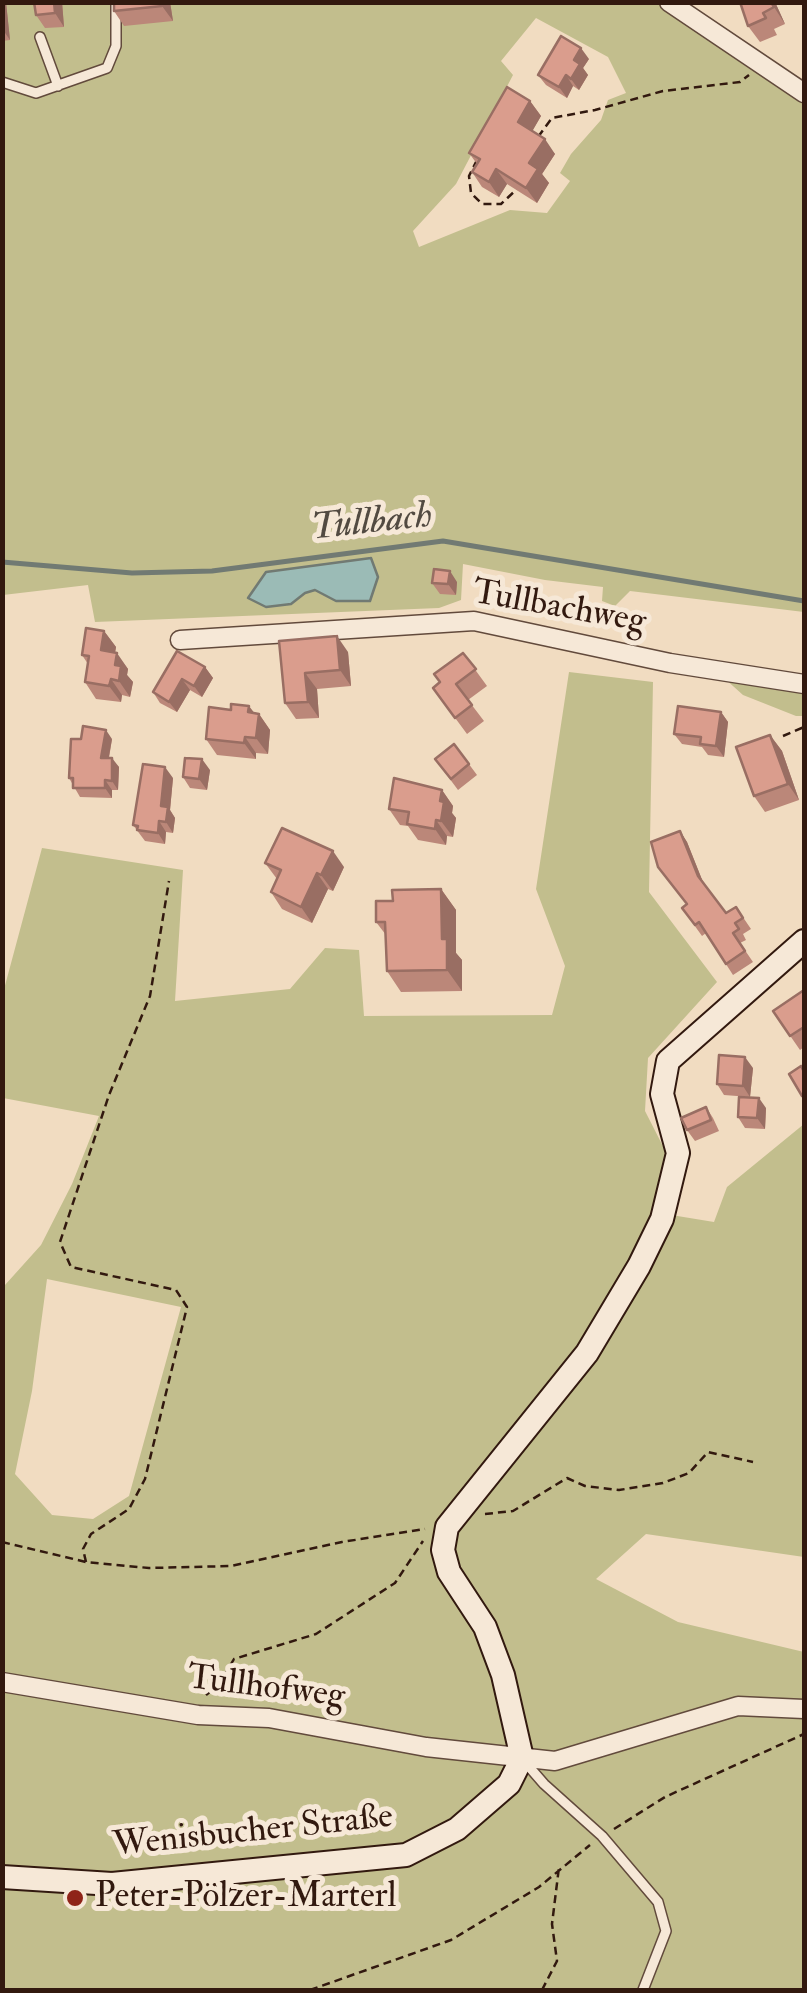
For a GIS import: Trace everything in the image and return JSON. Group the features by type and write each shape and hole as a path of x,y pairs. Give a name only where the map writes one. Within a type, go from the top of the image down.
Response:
{"street":[{"path":"669,2 804,93"},
{"name":"Tullbachweg","path":"180,640 474,620 670,663 804,684"},
{"path":"522,1758 502,1675 485,1627 446,1561 446,1528 587,1353 662,1219 678,1153 662,1094 668,1061 804,941"},
{"name":"Tullhofweg","path":"2,1682 198,1715 269,1718 426,1747 555,1761 738,1706 804,1709"},
{"name":"Wenisbucher Straße","path":"2,1877 112,1884 406,1855 457,1829 492,1803 510,1784 522,1758"}],"lane":[{"path":"2,82 36,93 106,68 111,63 117,33 116,2"},
{"path":"40,38 58,86"},
{"path":"522,1758 544,1784 602,1836 658,1902 666,1930 643,1990"}],"path":[{"path":"536,141 552,118 663,90 740,82 763,66"},
{"path":"482,150 469,176 471,193 482,204 501,204 520,182"},
{"path":"783,736 804,727"},
{"path":"86,1562 83,1549 90,1534 129,1509 145,1479 188,1307 176,1290 71,1267 60,1242 110,1095 150,996 169,881"},
{"path":"454,1517 513,1511 567,1478 586,1486 619,1490 663,1483 689,1474 708,1452 753,1462"},
{"path":"2,1542 86,1562 149,1568 231,1566 342,1542 429,1529 416,1556 395,1583 316,1634 234,1659 219,1685 206,1696 198,1715"},
{"path":"310,1990 451,1940 530,1893 602,1836 665,1797 804,1734"},
{"path":"542,1990 557,1961 552,1924 560,1867"}],"shaded area":[{"path":"2,3 683,3 804,86 804,612 630,591 615,606 602,601 603,587 463,564 461,600 439,608 95,622 88,585 3,595","holes":["536,18 608,57 626,93 608,100 601,120 571,154 560,173 570,181 547,213 510,210 419,247 413,231 456,184 513,75 501,61","371,558 336,601 315,590 291,604 267,607 248,598 266,572"]},
{"path":"704,660 804,679 804,716 743,695"},
{"path":"569,672 653,682 649,892 717,982 648,1058 645,1111 670,1160 653,1212 714,1222 727,1187 804,1124 804,1557 646,1534 596,1579 678,1622 804,1652 804,1990 3,1990 3,1299 5,1285 41,1245 72,1184 99,1116 3,1098 3,993 42,848 183,870 175,1001 290,989 325,948 359,950 364,1016 552,1015 565,966 536,889","holes":["47,1279 181,1307 129,1496 93,1519 52,1515 15,1474 32,1391"]}],"water":[{"path":"371,558 378,577 370,601 336,601 315,590 291,604 266,607 248,598 266,572"}],"building":[{"path":"34,2 54,2 55,13 36,15"},
{"path":"114,2 162,2 162,6 114,11"},
{"path":"740,2 771,2 774,7 763,13 766,18 748,26"},
{"path":"561,36 581,48 574,60 580,64 571,79 566,75 559,87 538,75"},
{"path":"507,87 530,101 518,122 545,139 529,163 538,169 526,188 496,169 489,182 472,172 480,159 469,153"},
{"path":"434,569 450,571 448,584 432,583"},
{"path":"86,628 104,631 101,650 117,653 115,665 121,666 119,681 111,679 109,686 85,682 89,656 82,655"},
{"path":"337,636 340,670 305,673 308,702 285,703 279,641"},
{"path":"177,651 205,667 194,686 182,679 169,702 153,692"},
{"path":"463,653 476,669 456,684 472,705 455,718 433,688 440,682 434,674"},
{"path":"231,704 249,706 248,712 259,714 256,738 245,737 244,743 206,739 209,707 231,710"},
{"path":"678,706 721,712 716,746 700,744 701,737 674,734"},
{"path":"83,726 106,730 101,758 112,758 112,781 105,780 105,788 73,788 73,778 69,778 71,739 81,739"},
{"path":"770,735 788,784 754,796 736,747"},
{"path":"454,744 469,764 451,779 435,759"},
{"path":"185,758 202,759 199,779 183,777"},
{"path":"143,764 165,767 161,806 168,807 166,822 159,821 158,833 137,830 138,826 133,825"},
{"path":"394,778 442,790 441,821 436,820 435,829 407,824 409,812 389,809"},
{"path":"282,828 333,851 301,907 271,892 281,870 265,863"},
{"path":"680,831 698,876 726,913 736,907 743,918 735,923 739,929 733,933 745,951 726,964 699,922 695,925 682,908 687,904 658,867 651,842"},
{"path":"441,889 447,970 387,971 385,922 376,922 376,901 393,901 392,890"},
{"path":"804,990 804,1027 790,1036 773,1011"},
{"path":"719,1055 745,1057 743,1086 717,1084"},
{"path":"801,1066 804,1072 802,1096 789,1074"},
{"path":"739,1097 759,1098 757,1118 738,1117"},
{"path":"706,1107 711,1120 687,1130 681,1118"}],"waterway":[{"name":"Tullbach","path":"2,562 132,573 212,571 443,541 804,601"}],"place":[{"name":"Peter-Pölzer-Marterl","path":"75,1898"}]}
